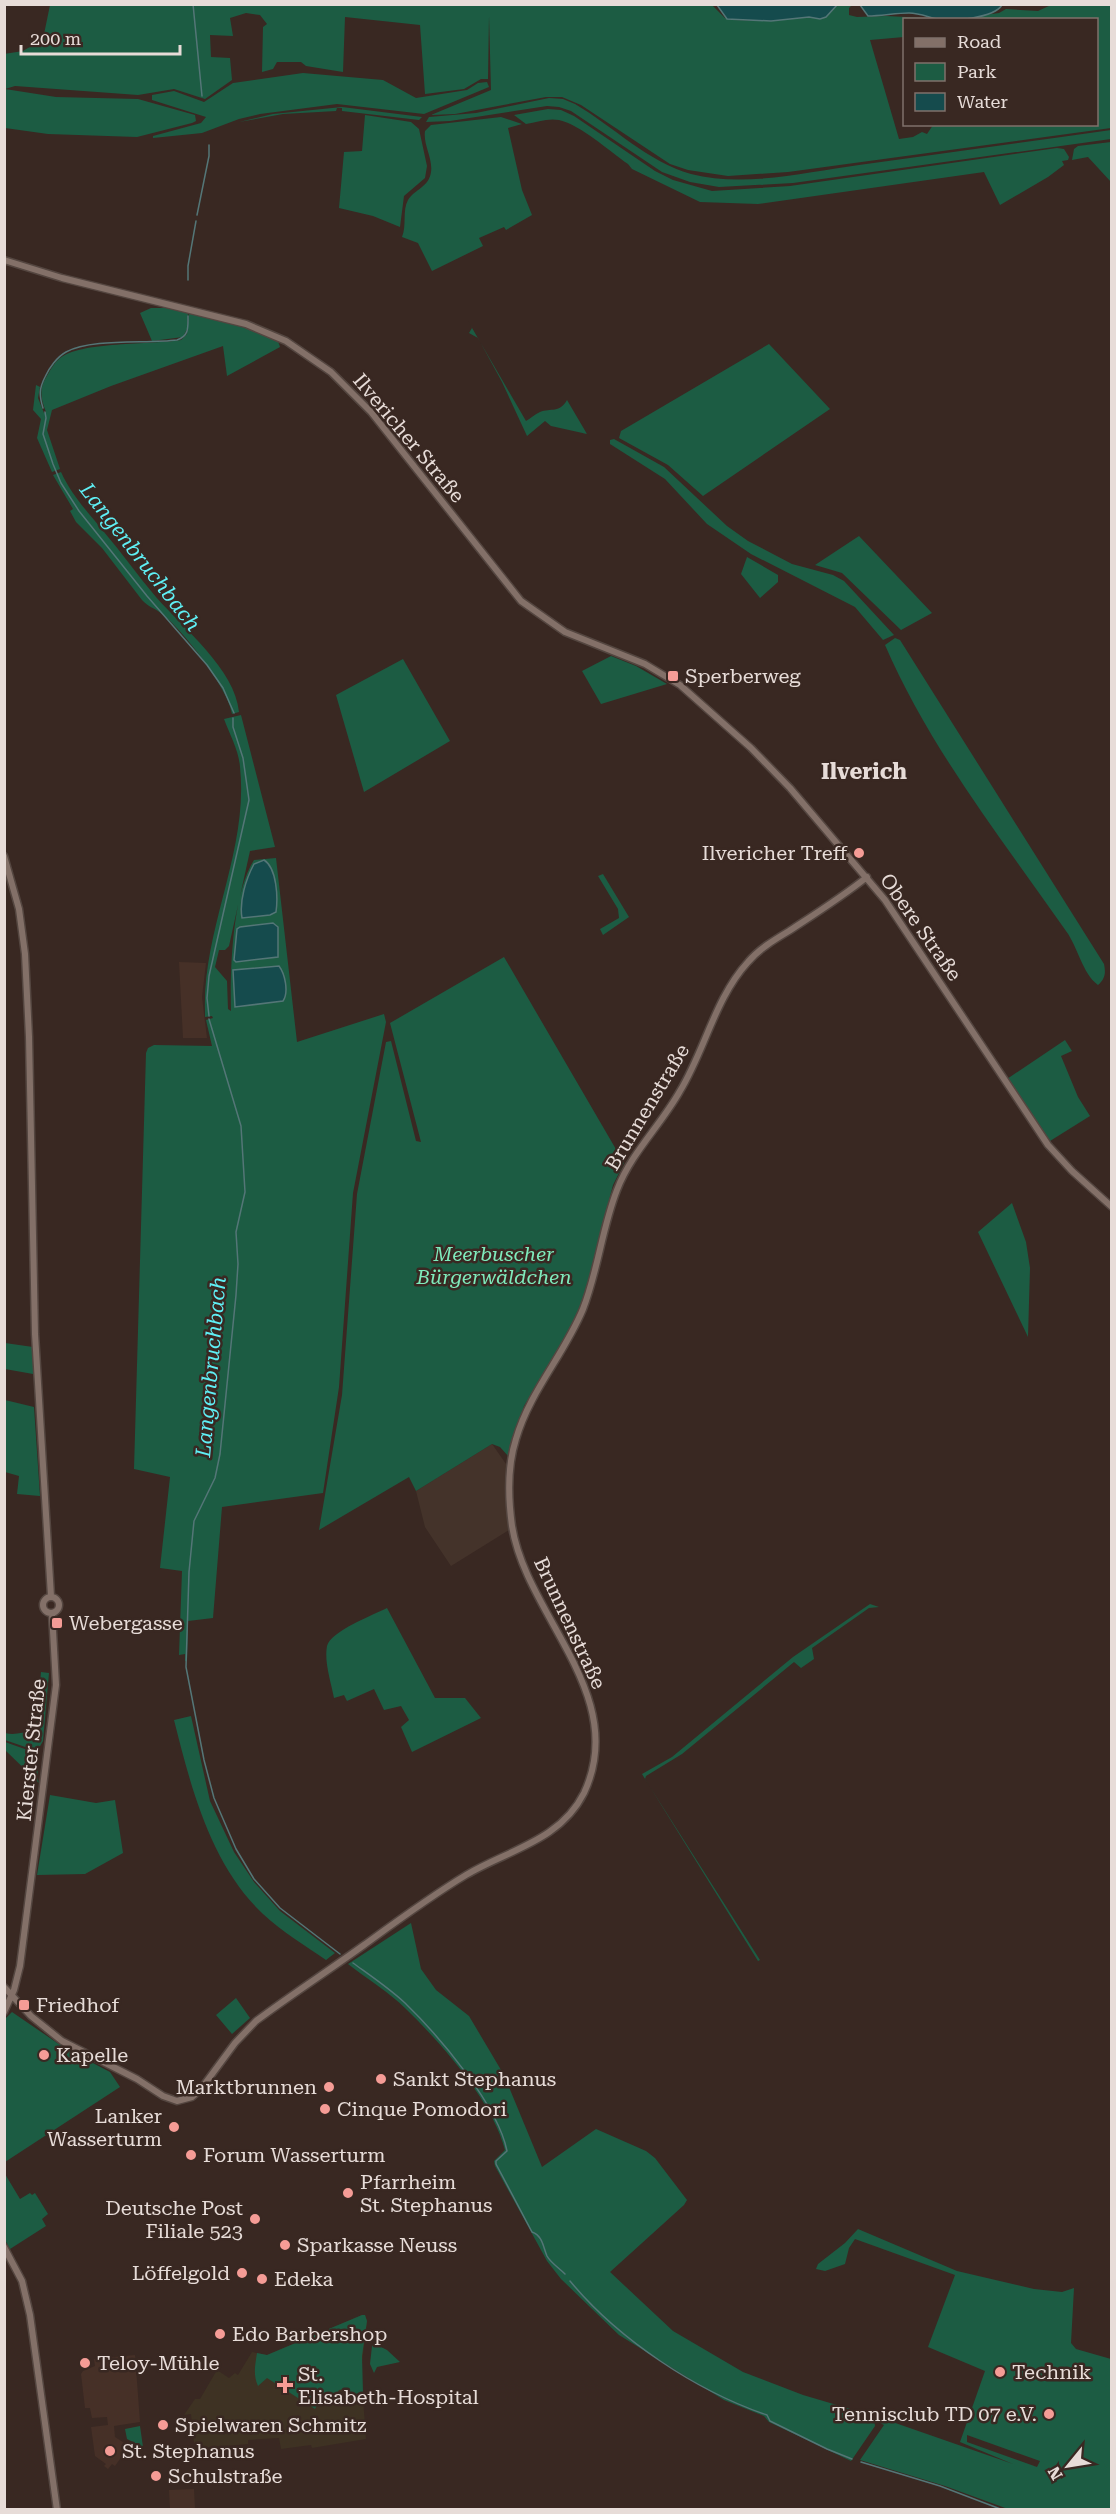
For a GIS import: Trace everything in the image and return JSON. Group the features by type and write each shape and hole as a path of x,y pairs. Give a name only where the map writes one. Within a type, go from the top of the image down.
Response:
{"street":[{"name":"Ilvericher Straße","path":"4,260 105,289 225,317 286,340 331,372 357,396 521,601 565,632 645,664 680,685"},
{"name":"Obere Straße","path":"680,685 751,748 790,788 867,877 905,929 1035,1128 1072,1171 1112,1208"},
{"name":"Kierster Straße","path":"4,856 19,909 25,954 36,1358 51,1596"},
{"name":"Brunnenstraße","path":"12,1997 62,2041 137,2079 163,2096 183,2101 201,2089 236,2041 256,2022 468,1874 521,1850 545,1836 561,1822 583,1795 592,1765 594,1747 592,1711 577,1668 529,1580 520,1556 509,1505 511,1461 516,1436 527,1407 571,1335 583,1308 620,1180 680,1093 732,982 757,953 867,877"},
{"name":"Kierster Straße","path":"51,1596 57,1598 60,1603 58,1610 52,1613 46,1611 43,1605 45,1598 51,1596"},
{"name":"Kierster Straße","path":"4,2012 12,1997 20,1966 56,1685 52,1613"},
{"path":"4,1987 12,1997"},
{"path":"4,2247 22,2282 30,2315 57,2510"}],"shaded area":[{"path":"179,962 206,963 202,997 207,1038 183,1038"},
{"path":"492,1444 506,1464 506,1506 509,1530 451,1566 425,1527 416,1491"},
{"name":"St. Elisabeth-Hospital","path":"365,2315 367,2321 361,2371 366,2439 312,2448 311,2445 281,2449 279,2438 248,2440 248,2444 201,2448 200,2443 194,2443 191,2414 184,2415 195,2399 200,2399 217,2370 229,2378 235,2373 238,2375 252,2352 267,2355"},
{"path":"135,2355 140,2422 114,2426 115,2437 129,2446 115,2466 112,2464 108,2469 104,2466 106,2464 95,2456 91,2427 108,2425 107,2417 92,2418 90,2408 85,2408 81,2374 95,2366 94,2359"},
{"path":"194,2489 195,2509 170,2509 169,2490"}],"green space":[{"path":"711,4 725,18 771,21 809,17 820,19 826,17 837,5 852,5 849,8 849,15 857,17 927,18 903,18 903,37 870,40 899,139 913,137 922,132 927,134 932,126 1098,126 1098,18 962,18 999,13 1006,9 1038,11 1051,5 1111,5 1111,128 788,172 728,176 688,170 670,164 581,105 562,97 546,97 455,114 431,115 491,90 489,16 488,79 481,79 464,89 425,94 420,25 345,17 343,72 306,66 301,62 277,62 273,69 262,72 263,27 267,24 260,15 246,13 230,18 233,36 210,35 211,57 230,58 232,80 205,99 174,89 138,95 15,86 5,89 56,97 138,99 195,115 196,121 192,123 137,137 48,134 5,128 4,54 23,51 43,39 50,5"},
{"path":"303,73 383,80 416,98 467,90 478,83 487,82 489,87 424,114 337,104 260,114 202,133 153,138 153,136 201,123 206,117 152,100 152,95 174,91 204,102 233,83"},
{"path":"549,98 563,99 575,104 660,161 691,174 711,178 753,179 797,175 1111,130 1111,139 793,183 719,187 690,182 662,172 571,111 559,107 547,106 450,121 426,122 429,117 476,113"},
{"path":"342,107 422,117 419,120 342,111 342,108 337,108 336,111 283,114 239,122 273,114"},
{"path":"548,109 561,110 574,116 655,171 673,180 712,191 790,186 1057,148 1064,149 1069,157 1068,160 1062,161 1064,165 1048,177 1000,205 984,172 758,204 700,202 632,169 595,139 568,123 559,120 542,120 526,124 514,115"},
{"path":"365,115 411,122 419,129 427,166 425,178 404,196 400,227 373,216 339,208 344,152 362,151"},
{"path":"501,117 522,124 508,128 522,190 532,215 506,230 504,227 479,238 483,246 432,271 418,243 402,237 408,200 425,185 430,177 431,162 425,141 425,131 431,125"},
{"path":"1111,142 1111,182 1088,157 1072,160 1074,149 1078,146"},
{"path":"151,308 166,308 188,313 187,329 183,337 152,341 140,313"},
{"path":"189,312 250,328 278,341 280,347 227,376 223,346 52,410 47,430 60,469 52,472 37,438 41,419 33,410 36,385 40,387 38,398 44,413 46,412 42,397 43,384 59,359 69,353 99,346 181,340 187,334"},
{"path":"468,321 478,338 469,333 472,328"},
{"path":"480,342 526,421 540,412 561,407 567,400 587,434 551,426 545,421 527,436"},
{"path":"769,344 830,409 703,496 668,465 619,438 621,431"},
{"path":"614,439 664,467 727,526 748,541 792,564 833,575 844,581 894,635 883,640 855,607 751,554 707,524 665,479 610,444 610,440"},
{"path":"61,472 81,504 149,589 218,665 228,680 239,712 232,714 223,690 214,675 181,632 162,614 142,600 102,548 76,522 70,511 73,509 53,475"},
{"path":"859,536 932,613 901,630 842,573 815,565"},
{"path":"747,557 778,575 778,582 760,598 741,574"},
{"path":"895,638 900,640 1104,964 1104,976 1098,985 1088,974 1066,931 992,828 923,721 885,645"},
{"path":"611,656 636,666 667,684 601,704 582,671"},
{"path":"403,659 450,741 364,792 336,695"},
{"path":"241,715 275,847 250,851 229,946 225,950 219,950 215,967 227,981 228,1009 231,1011 232,954 241,893 254,860 276,858 297,1042 384,1014 386,1022 353,1193 339,1387 323,1493 222,1507 213,1618 188,1621 187,1661 185,1661 185,1654 179,1655 182,1571 160,1568 170,1477 134,1469 146,1053 148,1048 154,1045 212,1046 206,1020 213,1018 212,1016 205,1017 206,981 210,951 238,829 241,798 239,761 224,719"},
{"path":"603,874 629,917 603,935 600,929 619,918 618,909 598,876"},
{"name":"Meerbuscher Bürgerwäldchen","path":"504,957 624,1163 613,1185 582,1305 566,1338 524,1406 509,1457 500,1447 492,1444 416,1491 409,1477 319,1530 342,1395 357,1194 386,1042 391,1041 416,1141 421,1142 390,1023"},
{"path":"1065,1040 1072,1051 1061,1056 1078,1097 1090,1116 1050,1141 1007,1079"},
{"path":"1012,1203 1026,1242 1030,1268 1028,1337 978,1232"},
{"path":"5,1343 33,1347 33,1374 5,1369"},
{"path":"5,1400 34,1407 40,1496 17,1494 19,1476 5,1472"},
{"path":"870,1604 879,1607 869,1608 812,1648 814,1659 801,1668 794,1662 682,1754 646,1776 645,1779 642,1774 672,1757 793,1657"},
{"path":"387,1608 435,1698 465,1698 481,1718 412,1752 401,1727 409,1720 401,1706 384,1710 374,1689 347,1701 344,1695 334,1698 328,1672 326,1652 330,1640 344,1629"},
{"path":"41,1672 49,1673 43,1741 39,1748 34,1750 5,1740 5,1733 36,1732"},
{"path":"191,1716 210,1801 234,1852 254,1882 280,1911 335,1953 326,1960 263,1914 245,1894 216,1849 196,1798 174,1720"},
{"path":"5,1742 36,1753 39,1783 5,1750"},
{"path":"649,1786 760,1960 758,1961"},
{"path":"50,1795 96,1803 115,1800 123,1853 85,1874 37,1875"},
{"path":"411,1923 421,1969 436,1990 469,2016 504,2075 542,2167 596,2129 646,2151 655,2158 687,2200 610,2272 673,2331 743,2372 803,2395 881,2418 1013,2464 960,2442 985,2371 928,2347 955,2275 855,2239 849,2248 845,2264 825,2271 816,2269 818,2264 845,2243 858,2229 957,2271 1034,2289 1062,2292 1074,2288 1071,2343 1076,2349 1111,2359 1111,2509 1008,2509 945,2486 860,2460 884,2425 874,2420 875,2426 851,2461 769,2422 764,2416 724,2400 619,2335 561,2279 547,2261 495,2166 494,2161 505,2150 490,2113 478,2094 450,2056 406,2009 348,1964","holes":["967,2435 1040,2461 1037,2467 967,2442"]},
{"path":"236,1998 250,2018 232,2034 216,2015"},
{"path":"12,2012 66,2049 110,2072 120,2087 5,2162 4,2020"},
{"path":"5,2174 20,2199 30,2193 32,2195 35,2193 48,2214 42,2219 46,2226 10,2249 5,2240"},
{"path":"365,2315 367,2321 362,2356 363,2393 345,2395 345,2389 339,2390 335,2398 332,2397 327,2404 320,2400 315,2409 267,2378 258,2386 255,2374 257,2353 267,2355"},
{"path":"375,2344 387,2350 400,2362 377,2367 374,2373 370,2364 372,2346"},
{"path":"140,2426 143,2447 127,2439 125,2429"}],"water":[{"path":"717,5 837,5 826,17 820,19 809,17 771,21 727,19"},
{"path":"860,5 1002,5 991,13 972,18 934,18 909,13 868,16"},
{"path":"264,860 274,876 277,892 276,912 270,915 242,918 242,897 248,876 254,864"},
{"path":"273,923 278,927 278,957 236,962 234,960 237,929"},
{"path":"279,966 286,983 283,1001 235,1007 233,970"}],"waterway":[{"name":"Langenbruchbach","path":"193,4 202,96"},
{"name":"Langenbruchbach","path":"197,215 209,156 209,145"},
{"name":"Langenbruchbach","path":"188,280 188,266 196,221"},
{"name":"Langenbruchbach","path":"43,408 40,392 43,381 54,363 66,352 104,343 177,340 186,334 188,316"},
{"name":"Langenbruchbach","path":"45,412 43,434 61,483 79,511 147,596 207,665 223,688 234,713"},
{"name":"Langenbruchbach","path":"209,1016 207,998 209,976 249,800 243,758 233,727 233,718"},
{"name":"Langenbruchbach","path":"209,1019 241,1126 245,1192 236,1232 238,1264 236,1295 220,1454 215,1478 194,1521 189,1572 186,1667 204,1760 214,1798 236,1849 254,1879 280,1908 340,1954"},
{"name":"Langenbruchbach","path":"353,1963 393,1992 419,2017 450,2052 480,2093 492,2113 507,2151 496,2161 496,2164 532,2232 541,2239 548,2258 565,2274"},
{"name":"Langenbruchbach","path":"570,2281 611,2323 660,2361 713,2392 767,2415 770,2421 852,2459"},
{"name":"Langenbruchbach","path":"861,2462 940,2486 1003,2510"}],"place":[{"name":"Sperberweg","path":"673,676"},
{"name":"Ilvericher Treff","path":"859,853"},
{"name":"Webergasse","path":"57,1623"},
{"name":"Friedhof","path":"24,2005"},
{"name":"Kapelle","path":"44,2055"},
{"name":"Sankt Stephanus","path":"381,2079"},
{"name":"Marktbrunnen","path":"329,2087"},
{"name":"Cinque Pomodori","path":"325,2109"},
{"name":"Lanker Wasserturm","path":"174,2127"},
{"name":"Forum Wasserturm","path":"191,2155"},
{"name":"Pfarrheim St. Stephanus","path":"348,2193"},
{"name":"Deutsche Post Filiale 523","path":"255,2219"},
{"name":"Sparkasse Neuss","path":"285,2245"},
{"name":"Löffelgold","path":"242,2273"},
{"name":"Edeka","path":"262,2279"},
{"name":"Edo Barbershop","path":"220,2334"},
{"name":"Teloy-Mühle","path":"85,2363"},
{"name":"Technik","path":"1000,2372"},
{"name":"St. Elisabeth-Hospital","path":"285,2385"},
{"name":"Tennisclub TD 07 e.V.","path":"1049,2414"},
{"name":"Spielwaren Schmitz","path":"163,2425"},
{"name":"St. Stephanus","path":"110,2451"},
{"name":"Schulstraße","path":"156,2476"}],"district":[{"name":"Ilverich","path":"864,771"}]}
